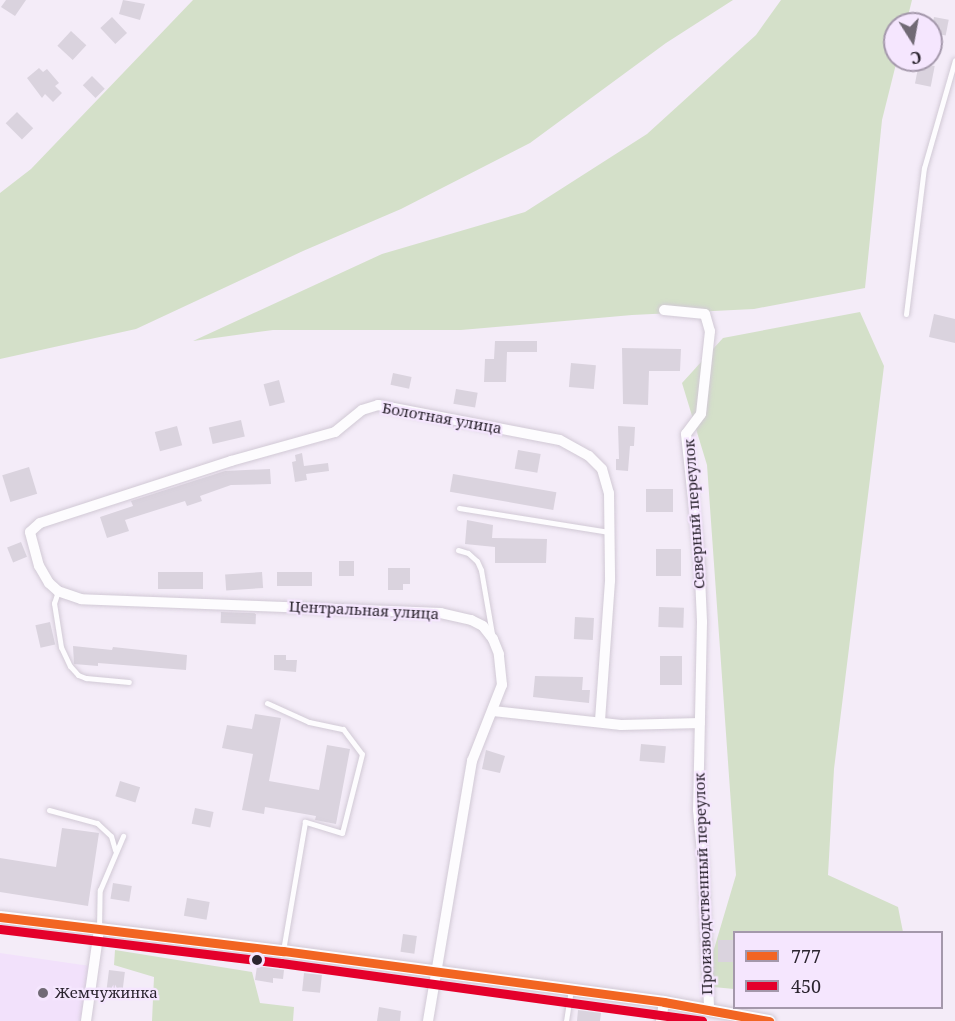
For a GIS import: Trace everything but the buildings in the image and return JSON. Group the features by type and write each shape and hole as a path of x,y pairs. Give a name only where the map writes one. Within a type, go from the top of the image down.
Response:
{"street":[{"name":"Северный переулок","path":"664,310 705,314 710,331 701,414 686,434 699,555 700,723"},
{"name":"Болотная улица","path":"58,591 49,583 39,567 30,532 40,523 231,461 335,432 362,410 378,405 560,440 589,456 602,470 609,493 610,581 600,721"},
{"name":"Центральная улица","path":"58,591 81,599 441,613 471,620 483,626 493,639"},
{"path":"428,1021 438,973 472,761 502,685 502,668 493,639"},
{"path":"493,711 536,718 600,721 621,725 700,723"},
{"name":"Производственный переулок","path":"700,723 698,810 703,863 709,1008"},
{"path":"0,917 283,951 709,1008 769,1021"},
{"path":"86,1021 99,930"},
{"path":"661,1021 664,1002"}],"lane":[{"path":"906,314 924,168 955,60"},
{"path":"459,508 609,532"},
{"path":"458,550 468,553 477,561 481,570 493,639"},
{"path":"58,591 54,603 61,647 70,666 78,675 86,678 129,682"},
{"path":"267,703 309,722 343,729 362,754 342,833 305,822 283,951"},
{"path":"49,810 97,823 111,836 115,850"},
{"path":"99,930 100,890 115,850 123,836"},
{"path":"566,1021 571,990"}],"shaded area":[{"name":"Жемчужинка","path":"0,953 90,966 82,1021 0,1021"}],"green space":[{"path":"193,0 733,0 666,43 530,143 401,209 303,251 136,329 0,359 0,193 31,169"},
{"path":"781,0 912,0 909,12 883,12 883,72 894,72 882,120 865,288 754,309 632,315 461,330 273,330 193,341 382,254 525,212 647,134 756,35"},
{"path":"860,312 884,366 834,769 828,875 898,907 903,931 733,931 733,989 703,986 736,875 707,465 682,383 723,338"},
{"path":"115,950 252,972 260,1003 294,1007 293,1021 152,1021 154,977 114,965"}],"transit line":[{"name":"777","path":"0,917 283,951 664,1002 769,1021"},
{"name":"450","path":"0,929 281,963 702,1021"}],"place":[{"name":"Жемчужинка","path":"43,993"}]}
